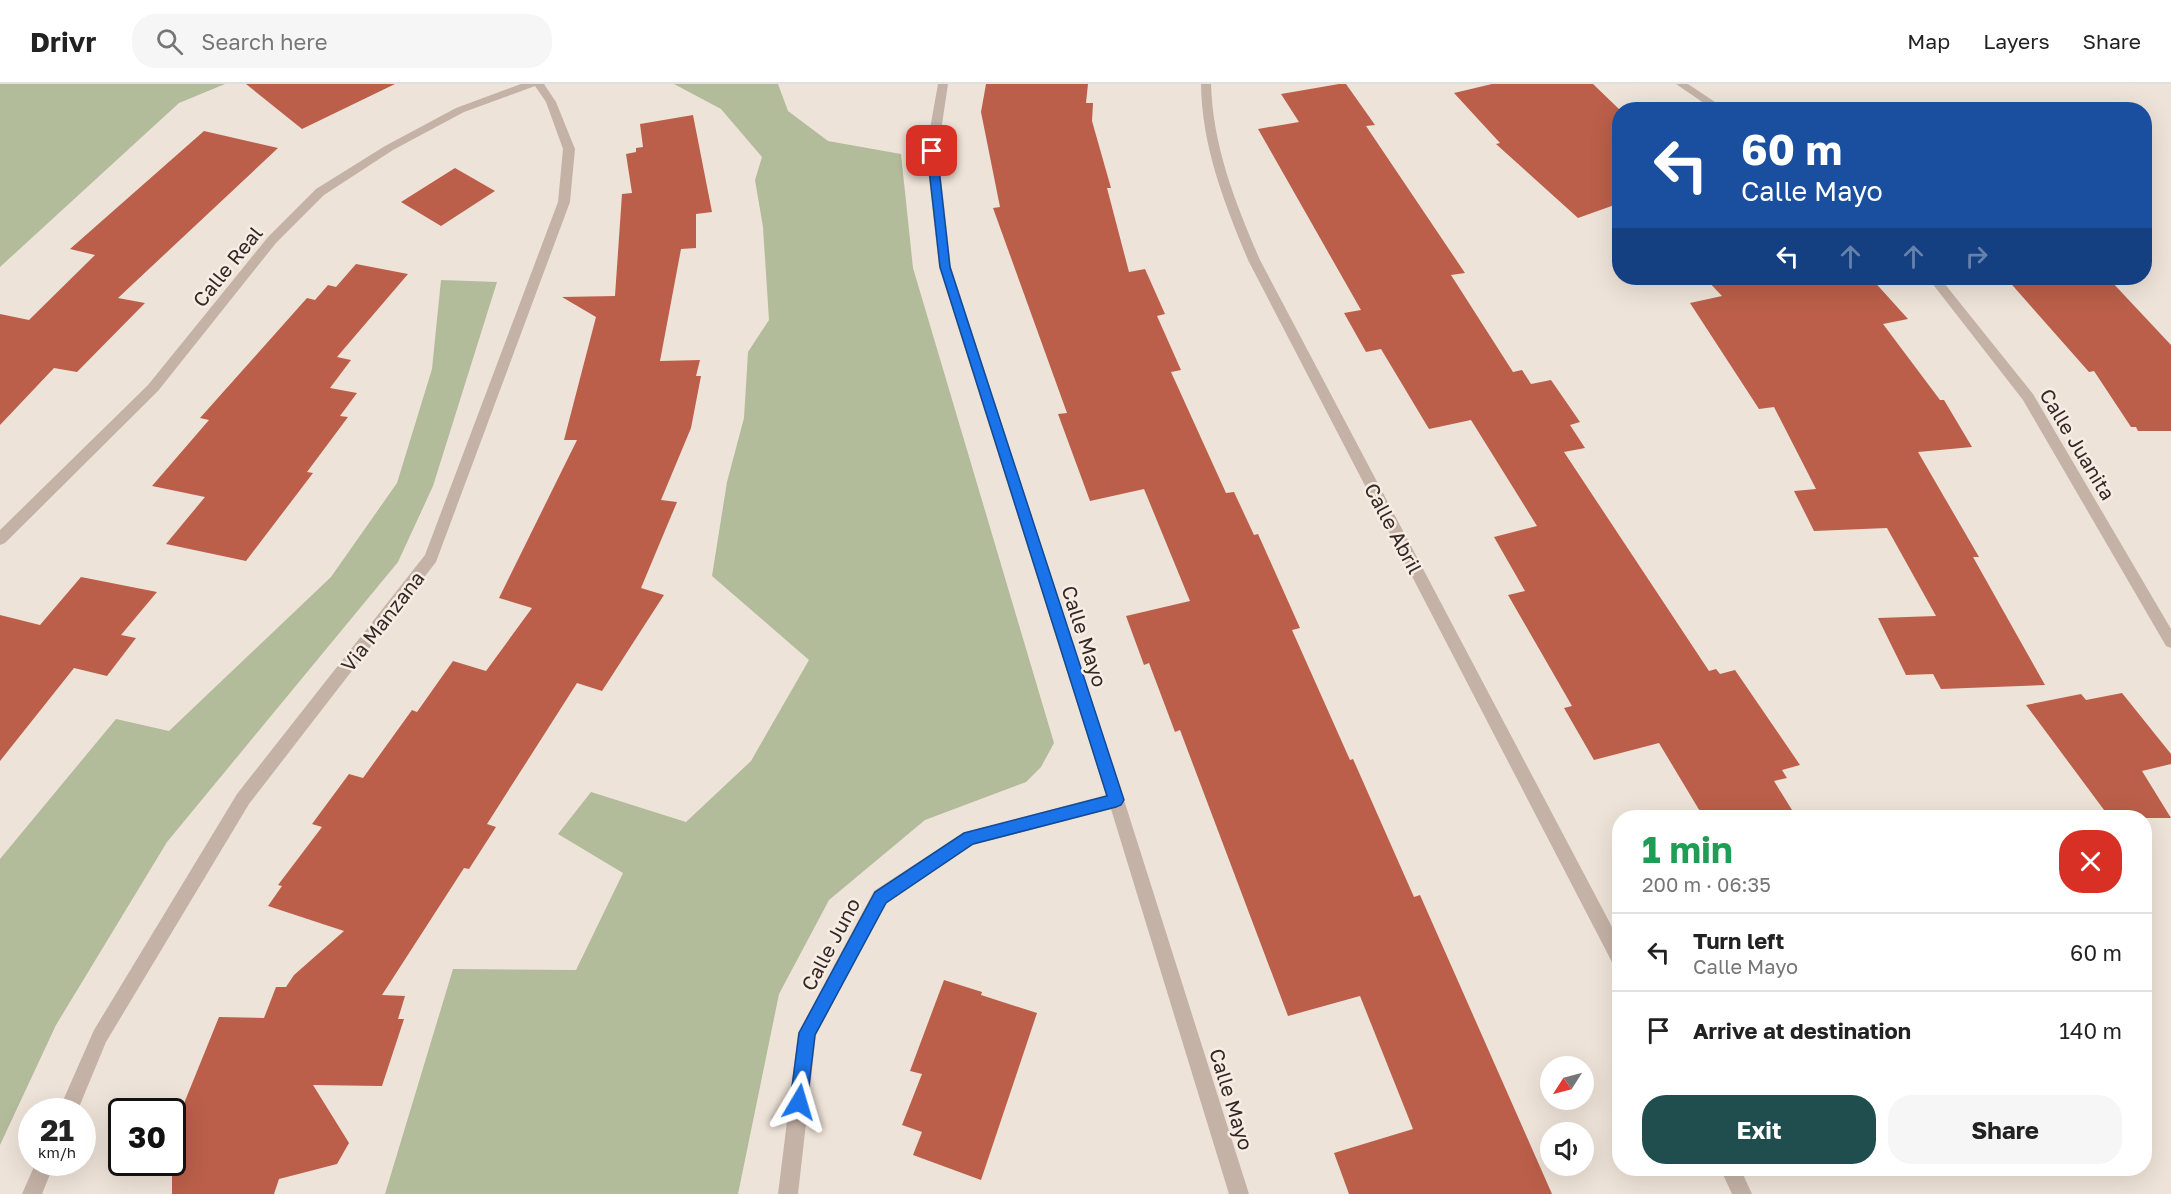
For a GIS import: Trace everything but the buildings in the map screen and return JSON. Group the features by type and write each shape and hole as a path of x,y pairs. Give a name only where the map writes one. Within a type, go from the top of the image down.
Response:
{"street":[{"name":"Calle Real","path":"0,538 153,388 272,240 320,192 389,148 460,110 531,84"},
{"name":"Via Manzana","path":"73,1098 100,1036 243,799 431,558 564,202 569,149 551,102 539,84"},
{"name":"Calle Mayo","path":"943,84 932,151 945,267 1116,800 1239,1194"},
{"name":"Calle Abril","path":"1206,84 1212,154 1254,260 1612,945"},
{"path":"1681,84 1710,102"},
{"path":"1695,84 1707,100"},
{"name":"Calle Juanita","path":"1940,285 2028,397 2171,642"},
{"name":"Calle Juno","path":"788,1194 807,1033 880,897 969,838 1116,800"},
{"path":"32,1194 40,1176"},
{"path":"1733,1176 1742,1194"}],"green space":[{"path":"0,84 225,84 179,103 0,267"},
{"path":"674,84 778,84 788,111 828,141 901,154 913,268 1054,743 1041,767 1026,782 925,820 829,900 779,994 738,1194 385,1194 453,969 576,970 623,873 558,834 591,792 686,822 751,761 809,660 712,576 727,482 744,418 748,352 769,320 763,227 755,180 762,157 721,109"},
{"path":"441,280 497,282 433,486 398,562 167,842 56,1025 22,1098 18,1098 18,1106 0,1145 0,859 116,719 169,731 331,577 397,483 432,369"}],"route":[{"path":"799,1102 807,1033 880,897 969,838 1116,800 945,267 932,151"}]}
